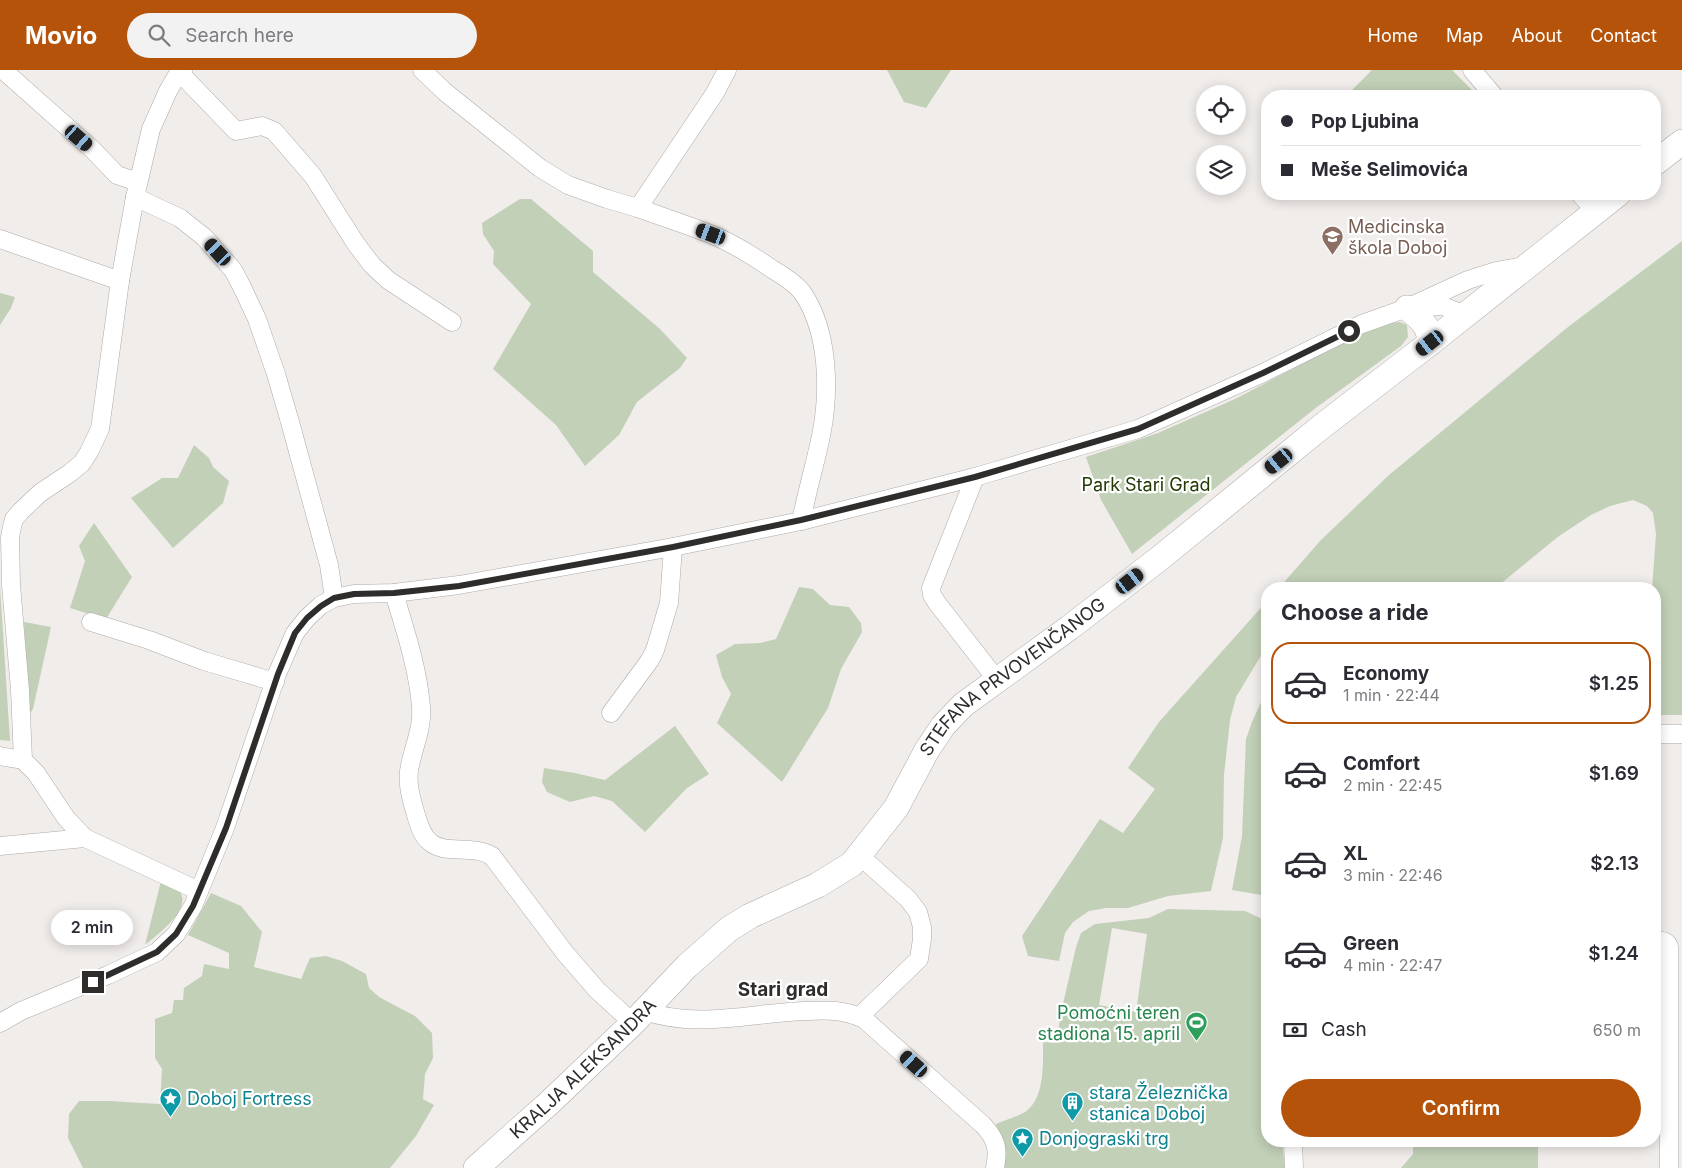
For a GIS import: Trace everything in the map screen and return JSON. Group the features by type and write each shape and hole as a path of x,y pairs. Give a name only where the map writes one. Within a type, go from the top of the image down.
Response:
{"street":[{"path":"3,70 93,150 117,175 136,190 180,218 204,237 233,270 257,319 276,374 329,565 334,598"},
{"path":"422,70 445,92 540,168 568,185 711,234 782,275 801,291 814,314 820,334 826,372 821,435 801,520"},
{"path":"638,208 715,93 727,70"},
{"path":"1472,70 1489,90"},
{"path":"23,760 20,690 11,585 10,537 14,519 40,493 82,463 100,429 120,281 136,190 151,129 168,92 181,71 236,131 262,126 274,131 313,176 356,244 372,264 388,280 452,322"},
{"path":"1661,159 1682,142"},
{"name":"STEFANA PRVOVENČANOG","path":"687,966 729,929 750,916 818,885 852,864 896,808 927,750 943,726 963,705 1069,628 1152,564 1321,427 1530,265 1588,203"},
{"path":"0,239 120,281"},
{"path":"0,1023 21,1011 108,976 157,952 176,934 193,906 226,828 275,682 295,633 307,618 334,598 354,594 394,593 459,586 673,547 801,520 975,477 1138,429 1263,373 1362,324 1407,308 1468,280 1496,271 1530,265"},
{"path":"1407,308 1442,306 1465,315"},
{"path":"1407,308 1426,324 1430,343"},
{"path":"975,477 931,588 932,595 937,603 997,680"},
{"path":"611,713 650,660 655,650 669,603 673,547"},
{"path":"394,593 412,654 422,710 409,780 412,802 427,840 438,847 474,850 492,856 564,953 597,990 639,1017 708,1019 794,1011 835,1010 864,1019 983,1124 996,1142 996,1168"},
{"path":"91,622 149,640 204,661 275,682"},
{"path":"1661,733 1682,726"},
{"path":"1661,734 1682,734"},
{"path":"0,756 23,760 36,773 66,818 85,838 199,891"},
{"path":"0,846 85,838"},
{"path":"859,1017 918,959 922,939 922,927 918,912 908,899 860,856"},
{"path":"1661,941 1668,944 1670,948 1669,1168"},
{"name":"KRALJA ALEKSANDRA","path":"480,1167 639,1017 687,966"},
{"path":"1293,1147 1294,1168"}],"green space":[{"path":"887,70 951,70 926,108 904,102"},
{"path":"1372,70 1452,70 1472,90 1352,90"},
{"path":"520,199 531,199 593,251 593,272 660,329 687,358 680,368 637,402 619,435 585,466 556,425 493,369 531,304 493,264 494,251 483,234 482,223"},
{"path":"1682,241 1682,715 1661,715 1661,582 1653,582 1656,534 1653,513 1647,506 1633,500 1610,506 1591,515 1559,536 1503,582 1284,582 1321,540 1389,475 1568,327"},
{"path":"0,293 15,297 11,308 0,325"},
{"name":"Park Stari Grad","path":"1400,322 1407,325 1408,337 1401,346 1317,407 1132,554 1101,500 1086,457 1158,433 1235,399 1356,336"},
{"path":"194,445 209,458 213,467 229,481 223,503 173,548 131,498 162,478 178,478"},
{"path":"94,523 132,577 106,619 70,608 85,561 79,546"},
{"path":"0,586 10,741 0,740"},
{"path":"799,587 813,589 830,605 849,607 861,623 862,632 841,669 828,708 782,782 717,723 731,694 722,677 716,655 735,644 760,643 776,639"},
{"path":"1261,608 1261,656 1236,697 1230,720 1224,775 1223,838 1211,891 1168,896 1128,908 1106,908 1089,911 1073,922 1065,933 1059,961 1028,956 1022,936 1100,819 1123,833 1155,789 1128,768 1159,722"},
{"path":"24,622 51,627 33,709 28,716"},
{"path":"1261,702 1261,895 1232,890 1242,836 1246,739"},
{"path":"675,726 709,774 687,788 645,832 612,801 594,796 570,802 547,792 542,782 544,768 605,780"},
{"path":"161,881 179,891 182,905 172,921 145,945"},
{"path":"211,893 241,906 262,932 254,967 301,979 310,958 326,956 342,961 366,974 369,988 379,997 415,1016 432,1033 433,1058 425,1074 423,1099 434,1105 416,1136 390,1168 83,1168 68,1138 69,1114 79,1101 160,1104 162,1069 155,1058 155,1019 172,1013 174,1000 183,1000 184,988 202,976 204,964 229,969 229,953 188,935"},
{"path":"1168,909 1245,911 1261,919 1261,1147 1283,1147 1285,1168 1005,1168 1005,1148 996,1124 1025,1112 1036,1099 1042,1080 1043,1042 1057,1043 1060,1017 1076,947 1081,933 1095,924 1149,918","holes":["1112,928 1147,934 1136,1012 1099,1005"]},
{"path":"1413,1147 1538,1147 1538,1168 1401,1168 1413,1154"}],"place":[{"name":"Medicinska škola Doboj","path":"1332,256"},
{"name":"Pomoćni teren stadiona 15. april","path":"1196,1042"},
{"name":"Doboj Fortress","path":"171,1118"},
{"name":"stara Železnička stanica Doboj","path":"1073,1122"},
{"name":"Donjograski trg","path":"1023,1158"}],"district":[{"name":"Stari grad","path":"783,989"}],"route":[{"path":"93,982 157,952 176,934 188,916 226,828 278,674 295,633 307,618 334,598 354,594 394,593 459,586 673,547 801,520 975,477 1138,429 1263,373 1349,331"}]}
